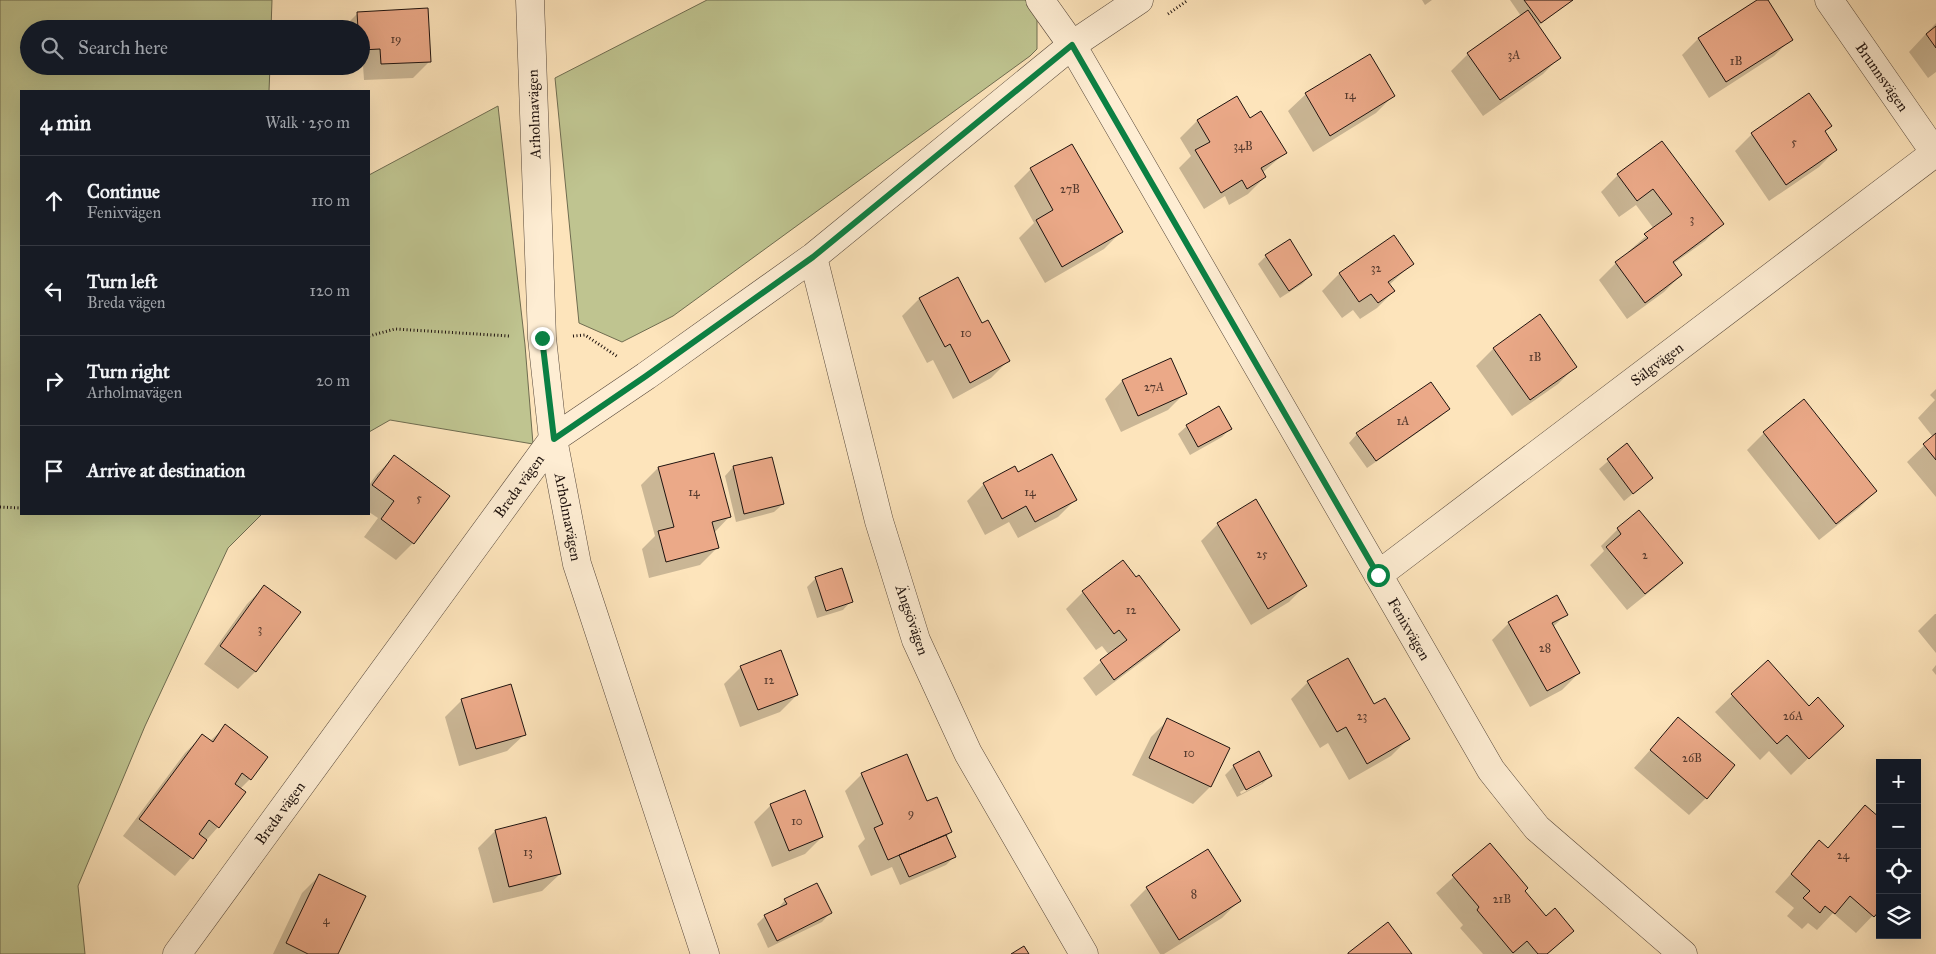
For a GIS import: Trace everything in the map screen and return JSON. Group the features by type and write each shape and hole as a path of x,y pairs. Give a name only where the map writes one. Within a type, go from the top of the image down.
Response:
{"street":[{"name":"Arholmavägen","path":"530,0 542,338 554,439 577,564 705,954"},
{"name":"Fenixvägen","path":"1040,0 1072,45 1491,770 1537,828 1683,954"},
{"name":"Breda vägen","path":"177,954 554,439 813,257 1072,45 1139,0"},
{"name":"Brunnsvägen","path":"1829,0 1935,153"},
{"name":"Sälgvägen","path":"1378,575 1935,153"},
{"name":"Ängsövägen","path":"813,257 879,521 916,640 968,753 1084,954"}],"path":[{"path":"0,507 20,508"}],"green space":[{"path":"0,0 272,0 271,20 20,20 20,75 270,75 269,90 20,90 20,515 261,515 228,548 145,726 78,886 85,954 0,954"},
{"path":"707,0 1026,0 1037,18 1037,49 1030,56 673,316 622,342 579,323 555,78"},
{"path":"498,106 525,345 533,444 390,420 370,431 370,174"}],"building":[{"path":"1524,0 1573,0 1541,23"},
{"path":"1757,0 1768,0 1793,40 1726,82 1698,38"},
{"path":"428,8 431,62 381,64 380,49 370,50 370,20 357,20 357,12"},
{"path":"1528,10 1561,58 1500,100 1467,53"},
{"path":"1936,26 1936,48 1926,34"},
{"path":"1370,54 1395,96 1330,136 1305,93"},
{"path":"1809,93 1832,126 1825,131 1837,150 1786,185 1751,133"},
{"path":"1237,96 1250,118 1261,111 1287,153 1261,168 1266,177 1247,189 1242,180 1221,193 1195,150 1210,142 1197,120"},
{"path":"1662,141 1724,224 1673,262 1682,275 1645,303 1615,262 1648,238 1644,234 1672,214 1653,189 1637,201 1617,174"},
{"path":"1072,144 1123,232 1062,267 1036,220 1053,210 1030,168"},
{"path":"1394,235 1414,264 1388,282 1395,291 1378,303 1371,294 1359,302 1339,273"},
{"path":"1290,239 1312,275 1289,291 1265,255"},
{"path":"958,277 982,323 988,320 1010,361 970,383 950,344 945,347 919,298"},
{"path":"1540,314 1577,367 1530,400 1493,348"},
{"path":"1171,358 1187,394 1138,416 1122,380"},
{"path":"1431,382 1450,409 1376,461 1356,433"},
{"path":"1804,399 1877,491 1836,524 1763,432"},
{"path":"1219,406 1232,429 1198,447 1186,425"},
{"path":"1936,433 1936,460 1923,444"},
{"path":"1627,443 1653,478 1633,494 1607,459"},
{"path":"714,453 731,517 712,522 719,548 666,562 658,531 674,527 658,467"},
{"path":"1052,454 1077,500 1035,522 1026,506 1002,519 983,483 1015,466 1018,472"},
{"path":"394,455 450,496 414,544 381,519 394,501 372,485"},
{"path":"772,457 784,504 744,514 733,466"},
{"path":"1256,499 1307,586 1268,609 1217,523"},
{"path":"1639,510 1683,563 1645,594 1606,547 1621,534 1617,528"},
{"path":"1123,560 1136,577 1139,575 1180,630 1114,680 1100,660 1127,640 1119,630 1114,634 1082,591"},
{"path":"842,568 853,602 826,611 815,577"},
{"path":"264,585 301,612 256,672 220,646"},
{"path":"1557,595 1568,615 1552,623 1580,673 1547,691 1508,622"},
{"path":"781,650 798,695 758,710 740,666"},
{"path":"1348,658 1374,704 1385,698 1410,739 1367,764 1346,727 1337,732 1307,681"},
{"path":"1768,660 1809,706 1818,697 1844,726 1809,759 1787,735 1777,744 1731,694"},
{"path":"511,684 526,735 476,749 461,699"},
{"path":"1678,717 1735,765 1707,799 1650,750"},
{"path":"1167,718 1230,748 1211,787 1149,758"},
{"path":"225,724 268,757 251,780 242,773 235,784 246,792 219,828 209,820 199,834 207,840 193,859 139,819 202,734 213,742"},
{"path":"1259,751 1272,776 1246,790 1233,765"},
{"path":"907,754 927,801 937,797 952,832 888,860 874,828 883,824 861,773"},
{"path":"805,790 823,837 789,851 770,804"},
{"path":"1865,805 1876,815 1876,915 1874,917 1850,896 1835,914 1825,906 1820,913 1803,898 1810,891 1791,874 1819,840 1828,848"},
{"path":"546,817 561,874 509,887 495,830"},
{"path":"946,835 956,857 909,877 899,855"},
{"path":"1490,843 1528,888 1525,891 1546,916 1555,908 1574,931 1547,954 1538,954 1527,941 1513,953 1477,910 1479,907 1452,875"},
{"path":"1208,849 1241,901 1179,940 1146,887"},
{"path":"319,874 366,896 338,954 308,954 286,943"},
{"path":"817,883 832,913 777,941 764,915 787,904 784,899"},
{"path":"1388,922 1412,954 1348,954 1348,953"},
{"path":"1024,946 1029,954 1011,954"}],"route":[{"path":"542,338 554,439 813,257 1072,45 1378,575"}]}
